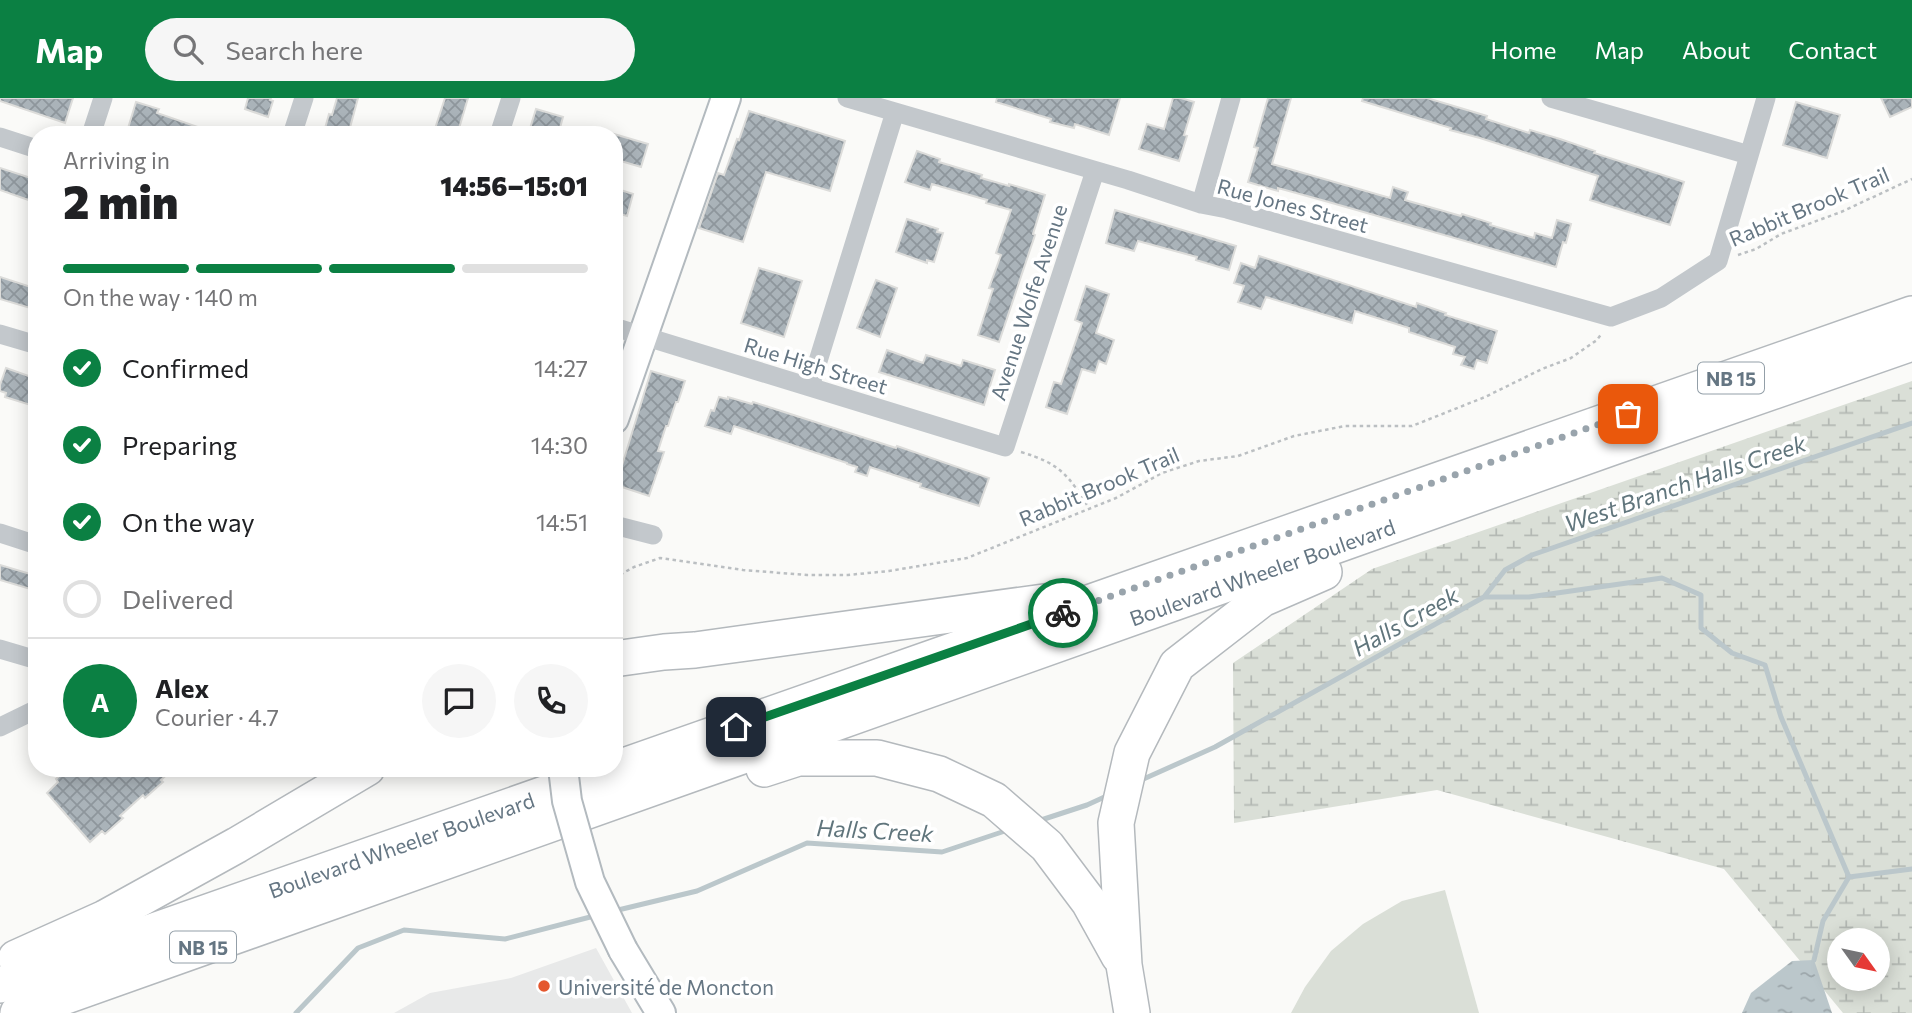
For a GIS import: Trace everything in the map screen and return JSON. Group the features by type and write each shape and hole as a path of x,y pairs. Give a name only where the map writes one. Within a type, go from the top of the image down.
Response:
{"highway":[{"name":"Boulevard Wheeler Boulevard","path":"623,767 1912,314"},
{"name":"Boulevard Wheeler Boulevard","path":"18,1013 1912,343"},
{"path":"623,658 1062,599 1483,454 1550,442"},
{"path":"1132,1013 1124,965 1116,823 1132,752 1177,665 1262,599 1613,447"},
{"path":"623,648 664,652"},
{"path":"388,882 496,858 797,758 877,758 939,774 994,800 1047,846 1089,902 1124,965"},
{"path":"0,967 105,918 352,777"},
{"name":"Boulevard Wheeler Boulevard","path":"0,985 594,777"}],"street":[{"path":"94,126 103,98"},
{"path":"295,126 304,98"},
{"path":"502,126 511,98"},
{"path":"623,394 726,98"},
{"name":"Rue Jones Street","path":"847,98 1201,204 1611,317"},
{"path":"1201,204 1231,98"},
{"path":"1550,98 1749,155"},
{"path":"1611,317 1661,298 1718,261 1766,98"},
{"path":"810,387 895,112"},
{"path":"0,137 28,146"},
{"name":"Avenue Wolfe Avenue","path":"1005,447 1095,171"},
{"name":"Rue High Street","path":"623,329 1005,447"},
{"path":"0,334 28,342"},
{"path":"623,527 653,535"},
{"path":"0,533 28,542"},
{"path":"0,649 28,657"},
{"path":"0,727 28,713"},
{"path":"563,777 567,801 590,881 624,950 661,1013"}],"path":[{"name":"Rabbit Brook Trail","path":"1718,261 1756,249 1781,234 1841,212 1912,179"},
{"name":"Rabbit Brook Trail","path":"623,573 660,558 743,570 848,575 967,558 1138,487 1162,473 1199,461 1238,456 1294,436 1345,426 1412,426 1571,358 1597,340 1611,317"},
{"path":"1005,447 1052,464 1069,477 1089,508"}],"shaded area":[{"name":"Université de Moncton","path":"596,948 632,1013 394,1013 430,993 511,978"}],"green space":[{"path":"1912,381 1912,1013 1843,1013 1724,869 1437,790 1234,823 1233,663 1372,569"},
{"path":"1445,890 1479,1013 1291,1013 1305,987 1331,951 1363,924 1402,901"}],"water":[{"path":"1814,960 1832,1013 1742,1013 1751,993 1792,961"}],"building":[{"path":"0,98 73,98 65,123 0,101"},
{"path":"248,98 271,98 273,101 268,117 245,109"},
{"path":"337,98 358,98 350,126 326,126 329,114 332,115"},
{"path":"445,98 468,98 460,126 436,126"},
{"path":"997,98 1120,98 1109,135 1075,124 1074,128 1050,122 1051,119 996,102"},
{"path":"1173,98 1194,102 1179,161 1139,149 1147,124 1164,129"},
{"path":"1268,98 1291,98 1272,164 1390,198 1393,187 1408,192 1405,200 1461,216 1462,214 1534,238 1535,233 1552,238 1557,220 1571,224 1556,267 1318,199 1248,182 1258,148 1254,147"},
{"path":"1363,98 1427,98 1487,116 1486,119 1529,133 1530,130 1560,139 1684,182 1670,225 1590,200 1598,176 1362,101"},
{"path":"1881,98 1912,98 1912,107 1890,117"},
{"path":"136,102 159,109 157,113 195,126 129,126"},
{"path":"1796,102 1840,115 1827,158 1783,145"},
{"path":"536,109 563,117 560,126 531,126"},
{"path":"749,111 845,141 830,191 766,172 743,242 699,228 718,173 724,175"},
{"path":"623,137 648,144 641,167 623,162"},
{"path":"917,151 940,159 939,162 982,175 981,178 1045,195 1033,234 1035,235 999,342 978,335 993,289 989,288 1001,255 996,253 1011,210 932,184 930,190 905,182"},
{"path":"0,168 28,177 28,200 0,190"},
{"path":"623,191 633,194 627,216 623,215"},
{"path":"1115,210 1236,246 1229,270 1196,260 1197,257 1138,241 1134,251 1106,243"},
{"path":"907,219 943,233 934,262 927,260 927,263 896,252"},
{"path":"1259,256 1416,307 1417,303 1497,331 1487,363 1477,360 1474,369 1461,365 1465,357 1453,354 1455,347 1409,332 1409,328 1355,311 1352,323 1266,297 1261,309 1238,302 1244,286 1234,283 1241,263 1255,268"},
{"path":"759,268 802,281 784,337 741,323"},
{"path":"0,277 28,286 28,307 0,299"},
{"path":"876,280 897,288 880,337 857,328"},
{"path":"1086,286 1109,294 1096,333 1114,340 1106,364 1099,361 1095,373 1082,369 1067,414 1046,407 1054,382 1061,384 1082,323 1075,320"},
{"path":"887,350 923,363 926,355 961,366 963,360 995,370 984,405 879,372"},
{"path":"6,368 28,376 28,404 5,397 6,393 0,391"},
{"path":"651,371 685,381 658,451 664,452 649,496 623,487 623,462"},
{"path":"719,397 752,404 753,402 896,448 897,446 989,478 979,506 870,467 867,476 855,472 857,467 847,463 734,426 731,434 705,426"},
{"path":"0,565 28,573 28,588 0,580"},
{"path":"164,777 161,780 163,782 145,798 143,795 105,834 102,831 90,842 47,793 58,782 56,779"}],"waterway":[{"name":"West Branch Halls Creek","path":"1139,781 1215,747 1484,597 1505,570 1532,555 1912,423"},
{"path":"1484,597 1529,597 1662,578 1701,595 1701,628 1732,653 1765,665 1781,717 1849,877"},
{"name":"Halls Creek","path":"1038,821 1111,794"},
{"name":"Halls Creek","path":"614,911 697,891 807,843 942,852 1008,830"},
{"path":"1849,877 1912,869"},
{"path":"1814,960 1823,921 1849,877"},
{"name":"Halls Creek","path":"296,1013 358,948 404,930 505,939 598,915"}],"way so far":[{"path":"1063,613 1628,414"}],"place":[{"name":"Université de Moncton","path":"544,986"}],"route":[{"path":"736,727 1063,613"}]}
